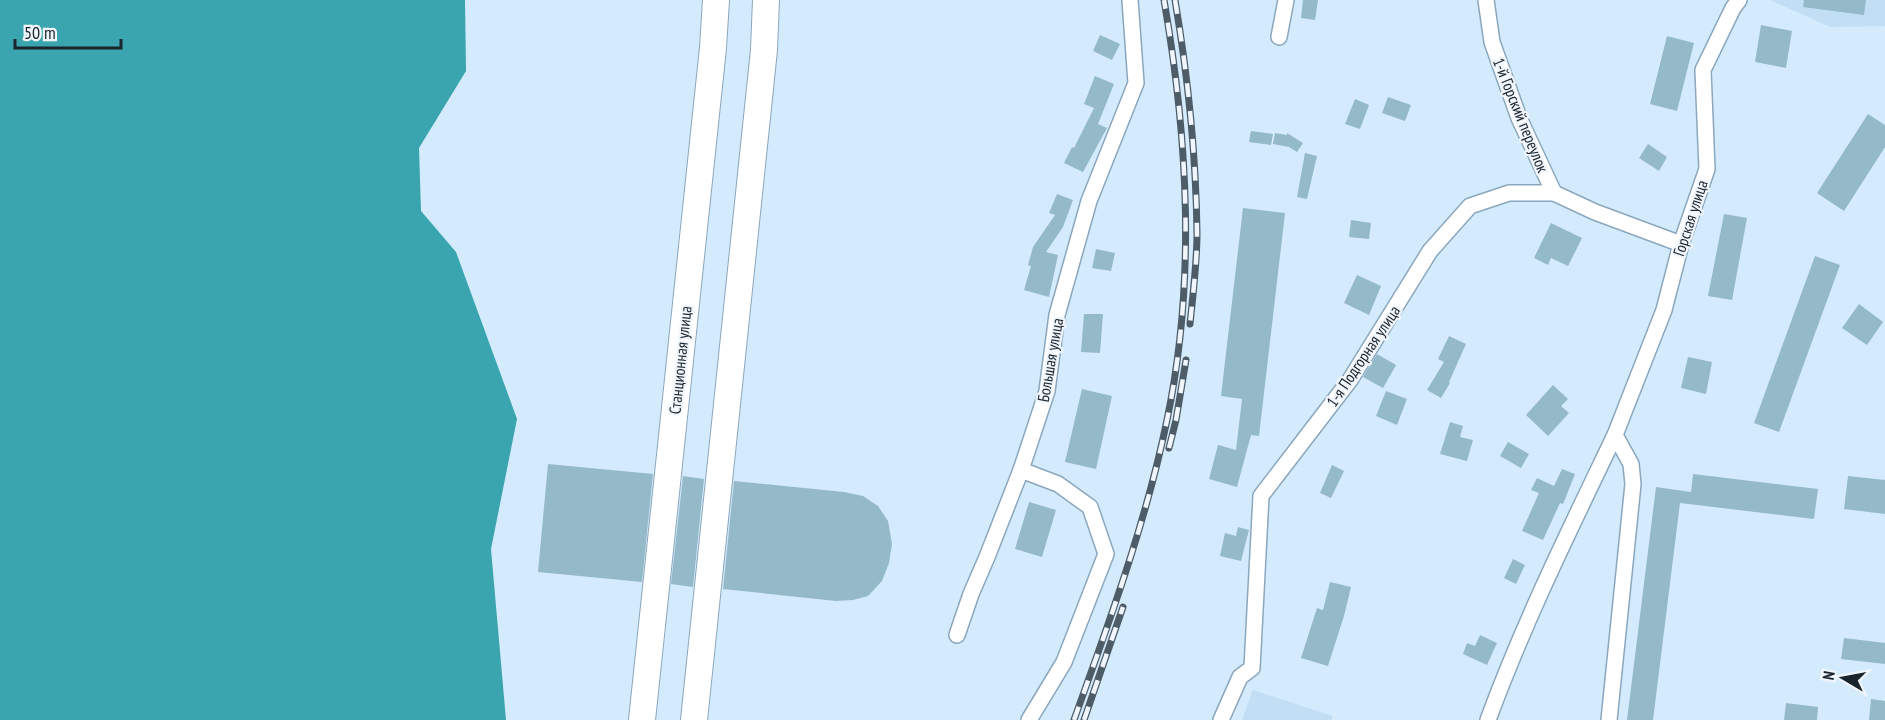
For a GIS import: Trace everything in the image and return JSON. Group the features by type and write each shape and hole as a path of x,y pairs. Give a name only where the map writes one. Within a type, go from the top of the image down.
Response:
{"main road":[{"name":"Станционная улица","path":"642,720 712,58 716,0"},
{"path":"694,720 764,50 766,0"}],"street":[{"name":"Большая улица","path":"957,635 971,594 1022,470 1047,391 1057,315 1089,201 1136,83 1130,0"},
{"path":"1279,37 1286,0"},
{"name":"1-й Горский переулок","path":"1486,0 1492,42 1519,118 1554,193"},
{"name":"Горская улица","path":"1488,720 1510,660 1546,579 1615,435 1664,310 1681,243 1707,169 1703,70 1739,0"},
{"name":"1-я Подгорная улица","path":"1221,720 1240,677 1252,668 1261,496 1350,380 1430,251 1470,206 1509,193 1554,193 1595,212 1681,243"},
{"path":"1609,720 1633,484 1631,464 1615,435"},
{"path":"1022,470 1058,484 1090,507 1106,554 1064,662 1029,720"}],"shaded area":[{"path":"0,0 465,0 466,71 419,148 421,211 456,252 517,419 491,549 506,720 0,720"},
{"path":"1770,0 1885,0 1885,26 1830,27"},
{"path":"1253,690 1333,716 1332,720 1242,720"}],"building":[{"path":"1303,0 1318,0 1315,20 1301,18"},
{"path":"1804,0 1866,0 1864,15 1803,7"},
{"path":"1761,25 1792,31 1786,68 1755,62"},
{"path":"1100,35 1120,44 1112,60 1093,51"},
{"path":"1667,36 1694,43 1677,111 1650,104"},
{"path":"1095,76 1114,84 1098,124 1107,128 1083,172 1064,163 1094,108 1084,104"},
{"path":"1388,97 1411,105 1405,121 1382,113"},
{"path":"1355,99 1369,105 1360,129 1345,124"},
{"path":"1868,114 1885,125 1885,147 1844,211 1817,193"},
{"path":"1251,131 1273,134 1271,145 1249,142"},
{"path":"1275,133 1287,135 1287,133 1303,143 1297,152 1289,147 1273,144"},
{"path":"1648,144 1667,157 1659,171 1639,158"},
{"path":"1305,153 1317,156 1307,199 1297,197"},
{"path":"1057,194 1073,200 1063,227 1046,252 1058,255 1049,297 1024,290 1031,266 1028,265 1033,247 1055,215 1049,213"},
{"path":"1243,208 1285,213 1259,436 1251,435 1237,487 1209,479 1218,445 1236,450 1242,399 1221,396"},
{"path":"1724,214 1747,218 1732,300 1708,296"},
{"path":"1351,220 1371,223 1369,239 1349,237"},
{"path":"1551,223 1582,238 1568,266 1551,258 1548,265 1534,258"},
{"path":"1096,249 1115,253 1111,271 1092,268"},
{"path":"1815,256 1840,265 1779,432 1754,423"},
{"path":"1357,275 1381,286 1369,315 1344,303"},
{"path":"1859,304 1883,322 1867,345 1842,328"},
{"path":"1084,314 1103,314 1100,353 1081,352"},
{"path":"1449,336 1466,344 1450,383 1441,398 1427,390 1444,362 1438,359"},
{"path":"1377,354 1396,365 1383,388 1363,377"},
{"path":"1688,357 1712,362 1706,394 1681,388"},
{"path":"1553,385 1568,399 1561,406 1569,413 1548,436 1526,415"},
{"path":"1082,389 1112,396 1096,469 1065,462"},
{"path":"1386,391 1407,399 1397,425 1376,416"},
{"path":"1450,422 1463,426 1460,437 1473,440 1467,461 1440,454"},
{"path":"1508,442 1529,454 1521,468 1500,456"},
{"path":"548,464 653,474 642,582 538,572"},
{"path":"1332,465 1344,471 1331,498 1320,493"},
{"path":"1562,469 1575,474 1563,504 1560,503 1543,540 1522,531 1539,493 1531,490 1537,478 1554,486"},
{"path":"1693,474 1818,489 1814,519 1680,503 1653,720 1627,720 1656,487 1691,492"},
{"path":"683,476 704,479 693,587 671,584"},
{"path":"1848,476 1885,480 1885,514 1844,509"},
{"path":"734,481 844,492 863,496 878,506 888,521 892,544 889,563 882,581 868,596 836,601 723,589"},
{"path":"1029,502 1056,510 1042,557 1015,549"},
{"path":"1238,527 1249,530 1241,561 1220,556 1225,533 1236,536"},
{"path":"1513,559 1525,565 1516,584 1504,578"},
{"path":"1330,582 1351,587 1328,666 1301,658 1317,608 1323,610"},
{"path":"1480,635 1497,643 1487,665 1463,654 1467,643 1475,646"},
{"path":"1844,638 1885,643 1885,664 1841,659"},
{"path":"1871,699 1885,701 1885,720 1869,720"},
{"path":"1786,703 1818,707 1817,720 1784,720"}],"railway":[{"path":"1074,720 1149,497 1167,420 1176,368 1185,263 1185,210 1179,105 1164,0"},
{"path":"1175,0 1184,58 1195,174 1197,244 1190,324"},
{"path":"1169,448 1186,360"},
{"path":"1084,720 1123,607"}]}
